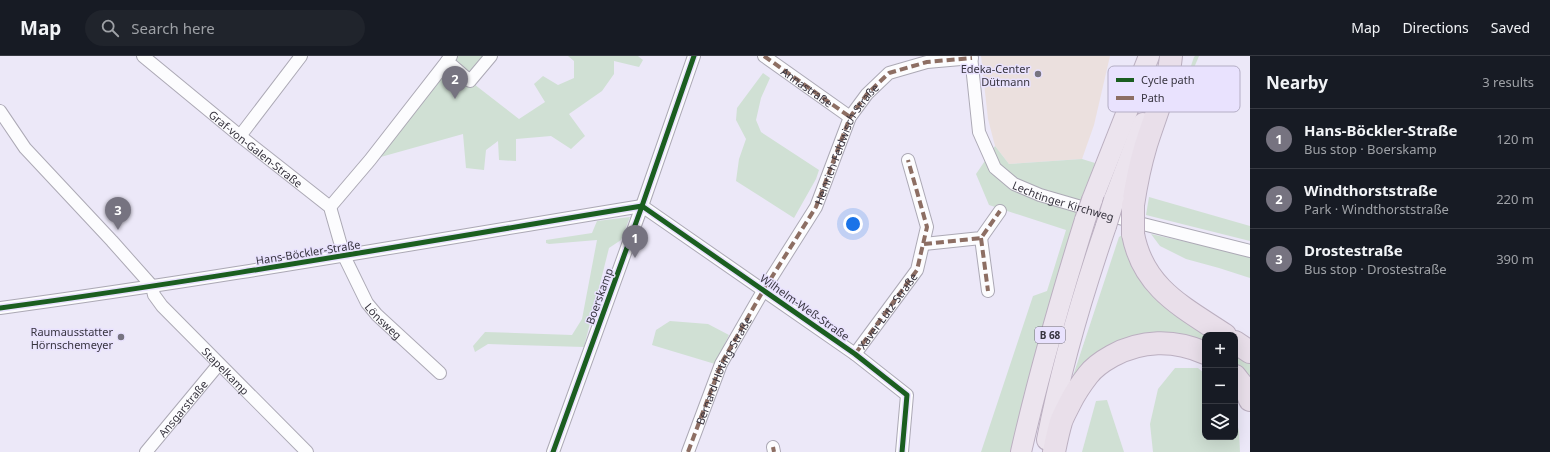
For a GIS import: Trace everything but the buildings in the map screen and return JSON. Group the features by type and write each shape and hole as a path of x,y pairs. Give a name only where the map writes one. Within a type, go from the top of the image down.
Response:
{"highway":[{"path":"1133,66 1137,56"},
{"name":"B 68","path":"1145,66 1149,56"},
{"path":"1169,66 1170,56"},
{"path":"1092,196 1090,186 1117,112"},
{"name":"B 68","path":"1021,452 1036,385 1052,326 1092,196 1126,112"},
{"path":"1157,112 1138,176 1123,203 1141,260 1155,283 1172,299 1221,332"},
{"name":"B 68","path":"1045,452 1057,392 1084,291 1106,226 1123,203"},
{"path":"1054,452 1061,421 1076,391 1088,374 1104,360 1139,345 1158,343 1176,344 1202,352"},
{"path":"1238,344 1250,352"},
{"path":"1238,380 1246,390 1250,400"}],"street":[{"name":"Graf-von-Galen-Straße","path":"143,56 240,136 330,207"},
{"path":"240,136 301,56"},
{"path":"344,256 330,207 370,160 449,58 470,81 491,56"},
{"name":"Boerskamp","path":"553,452 642,206 694,56"},
{"name":"Annastraße","path":"764,56 850,117"},
{"name":"Heinrich-Feldwisch-Straße","path":"764,291 816,207 850,117 867,94 889,73 927,62 972,57"},
{"name":"Lechtinger Kirchweg","path":"972,57 979,132 995,168 1014,184 1040,195 1119,218 1250,251"},
{"name":"Stapelkamp","path":"0,111 25,148 152,286 154,295 162,306 307,452"},
{"name":"Xaver-Lütz-Straße","path":"855,354 918,270 927,227 908,160"},
{"name":"Hans-Böckler-Straße","path":"0,308 344,256 642,206"},
{"name":"Wilhelm-Weß-Straße","path":"642,206 855,354 907,395 902,452"},
{"path":"988,291 982,238 1000,211"},
{"path":"924,244 982,238"},
{"name":"Lönsweg","path":"344,256 367,303 377,315 440,372"},
{"name":"Bernard-Höting-Straße","path":"688,452 721,364 764,291"},
{"name":"Ansgarstraße","path":"146,452 219,364"}],"shaded area":[{"path":"981,56 1110,56 1094,125 1082,159 1009,164 995,146 988,119"}],"green space":[{"path":"451,56 491,56 470,81 519,119 545,102 534,84 543,76 558,85 574,78 574,61 568,56 638,56 643,60 639,67 614,61 614,74 602,91 569,114 585,136 571,149 551,136 516,139 516,161 499,160 498,141 486,150 484,170 466,168 463,134 370,160"},
{"path":"1199,56 1195,66 1191,66 1194,57"},
{"path":"763,73 770,78 761,98 756,120 761,132 819,170 816,179 794,218 736,181 739,159 746,139 736,120 737,108"},
{"path":"995,146 1009,164 1082,159 1095,163 1037,349 1010,452 981,452 1033,296 1047,291 1066,230 989,205 976,174"},
{"path":"1149,197 1250,226 1250,241 1146,215"},
{"path":"630,217 621,240 609,248 584,347 488,344 475,352 473,346 485,332 572,335 582,319 597,240 549,244 546,243 546,240 592,233 597,221"},
{"path":"1124,234 1203,332 1202,345 1153,335 1071,382 1119,237"},
{"path":"1151,234 1250,256 1250,278 1186,259 1160,246"},
{"path":"670,321 708,324 729,335 715,364 652,345 656,330"},
{"path":"1238,353 1250,360 1250,387 1238,371"},
{"path":"1175,368 1198,368 1202,371 1202,440 1238,440 1238,427 1240,452 1153,452 1150,424 1158,389"},
{"path":"1107,400 1124,452 1082,452 1096,401"}],"marked path":[{"path":"764,56 850,117"},
{"path":"688,452 721,364 763,291 816,207 850,117 867,94 889,73 927,62 972,58"},
{"path":"855,354 917,270 927,227 908,160"},
{"path":"924,244 981,238 1000,211"},
{"path":"981,238 988,291"},
{"path":"773,447 774,452"}],"cycle path":[{"path":"553,452 642,206 694,56"},
{"path":"0,308 241,272 642,206 855,354 907,395 902,452"}],"place":[{"name":"Edeka-Center Dütmann","path":"1038,74"},
{"name":"Windthorststraße","path":"455,99"},
{"name":"Drostestraße","path":"118,230"},
{"name":"Hans-Böckler-Straße","path":"635,258"},
{"name":"Raumausstatter Hörnschemeyer","path":"121,337"}]}
